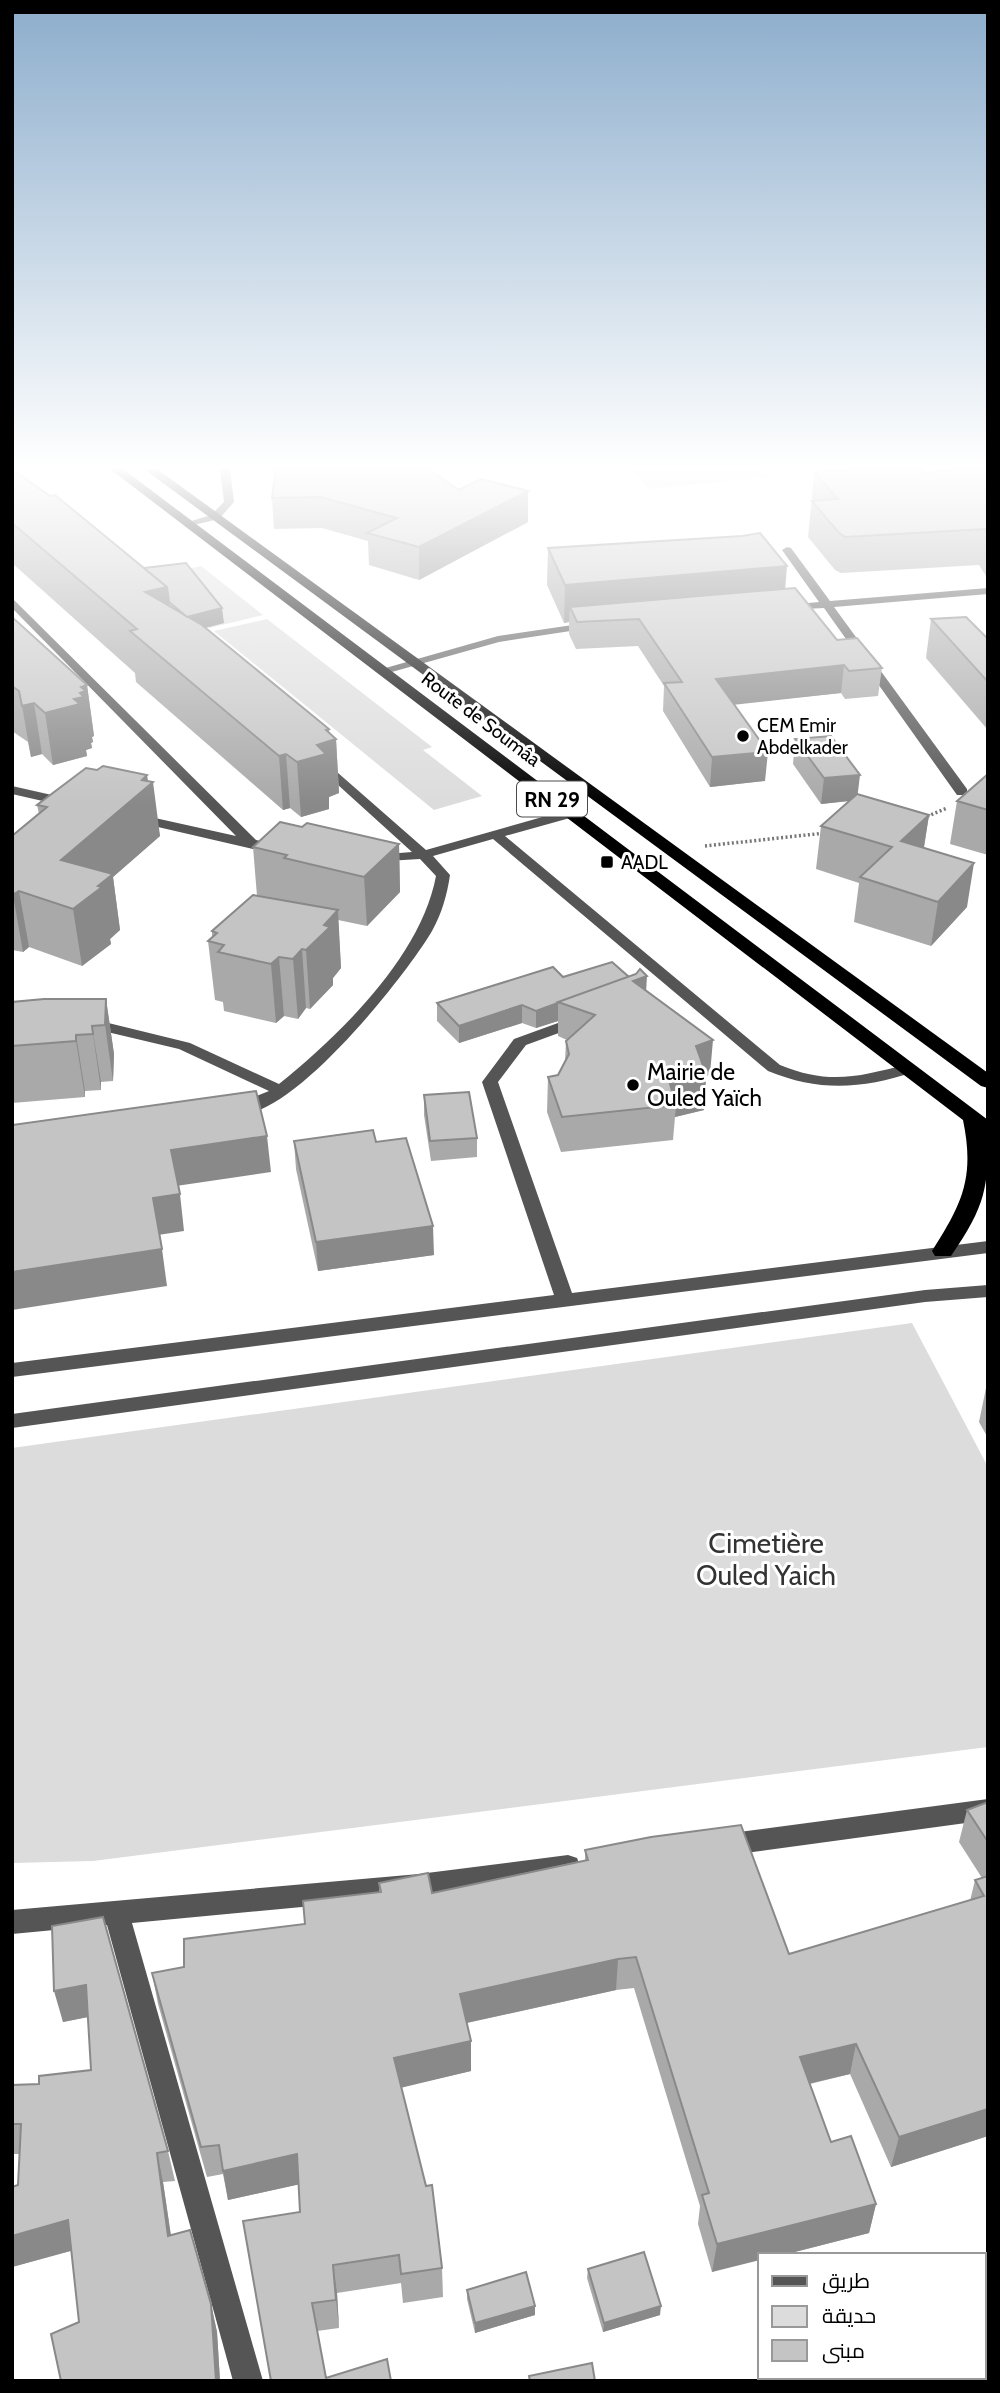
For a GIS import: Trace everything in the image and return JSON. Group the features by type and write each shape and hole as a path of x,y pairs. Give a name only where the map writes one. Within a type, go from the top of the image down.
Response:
{"highway":[{"name":"Route de Soumâa","path":"263,581 980,1124"},
{"name":"Route de Soumâa","path":"302,581 988,1082"},
{"path":"943,1251 962,1226 974,1199 980,1172 980,1124"}],"street":[{"path":"811,581 962,792"},
{"path":"776,609 988,591"},
{"path":"15,607 253,845"},
{"path":"381,670 537,631 600,624"},
{"path":"220,1114 242,1109 281,1091 362,1015 431,923 444,888 443,875 312,754"},
{"path":"12,790 79,805"},
{"path":"363,859 422,855 572,813"},
{"path":"120,814 253,845 291,851"},
{"path":"495,834 774,1068 816,1083 841,1086 864,1083 908,1069"},
{"path":"566,1302 490,1082 520,1042 592,1016"},
{"path":"75,1020 184,1046 281,1091"},
{"path":"12,1370 988,1247"},
{"path":"12,1421 925,1296 988,1292"},
{"path":"704,1848 988,1809"},
{"path":"12,1922 419,1885 596,1862"},
{"path":"117,1914 248,2381"}],"path":[{"path":"915,821 958,801 962,792"},
{"path":"671,850 830,832"}],"green space":[{"path":"151,581 220,581 263,615 209,628"},
{"path":"267,619 432,747 423,750 482,796 434,810 214,631"},
{"name":"Cimetière Ouled Yaich","path":"912,1323 988,1467 988,1747 93,1861 12,1863 12,1448"}],"building":[{"path":"80,581 159,581 167,587 145,592 202,625 329,729 326,730 336,739 317,745 326,754 297,762 286,754 279,756 130,631 137,629"},
{"path":"159,581 200,581 222,608 187,617 169,602 167,587"},
{"path":"563,581 616,581 565,585"},
{"path":"795,588 837,640 857,638 882,668 849,671 844,665 716,679 768,752 712,757 664,683 682,682 639,619 577,622 570,607"},
{"path":"12,617 87,685 81,687 86,691 80,693 84,697 74,699 80,704 45,713 34,703 22,706 19,691 12,686"},
{"path":"966,617 988,639 988,682 931,619"},
{"path":"831,736 860,775 824,778 795,739"},
{"path":"103,766 147,775 142,780 153,782 61,860 113,874 98,886 102,887 73,909 19,891 12,895 12,836 47,807 37,805 86,768 97,770"},
{"path":"988,774 988,810 957,801"},
{"path":"857,794 929,815 901,841 974,863 938,902 860,877 892,847 821,826"},
{"path":"280,822 302,827 307,823 399,844 364,877 284,858 287,855 253,847"},
{"path":"253,895 338,910 324,925 330,927 293,959 279,957 271,964 218,952 224,945 208,941 217,933 212,931"},
{"path":"612,962 629,977 536,1011 522,1005 459,1026 437,1003 553,967 563,977"},
{"path":"640,969 647,976 633,981 713,1040 696,1046 706,1074 670,1084 676,1105 562,1117 548,1077 558,1075 569,1054 566,1041 595,1015 558,1002 636,974"},
{"path":"106,999 105,1025 92,1026 93,1034 76,1035 76,1041 12,1046 12,1002"},
{"path":"256,1091 267,1136 171,1150 180,1194 153,1198 162,1249 12,1272 12,1125"},
{"path":"469,1092 477,1138 430,1141 424,1095"},
{"path":"373,1130 376,1142 406,1138 433,1226 316,1242 294,1141"},
{"path":"988,1802 988,1842 967,1810"},
{"path":"741,1825 789,1954 984,1896 975,1880 988,1876 988,2109 899,2137 856,2044 800,2057 831,2142 851,2136 876,2204 717,2244 702,2195 709,2193 636,1957 460,1994 471,2041 394,2058 426,2186 432,2185 442,2268 401,2274 399,2255 333,2265 336,2300 312,2303 326,2378 387,2359 391,2381 271,2381 243,2221 300,2212 297,2154 223,2171 219,2145 201,2147 152,1973 184,1967 184,1939 305,1924 303,1901 381,1892 379,1883 428,1873 432,1893 588,1860 585,1850 651,1837"},
{"path":"103,1917 168,2151 157,2153 168,2236 190,2230 211,2304 216,2381 61,2381 51,2334 79,2322 68,2220 12,2236 12,2187 18,2185 21,2124 12,2124 12,2085 39,2084 39,2076 91,2070 86,1985 54,1991 52,1926"},
{"path":"644,2252 661,2306 604,2323 588,2269"},
{"path":"526,2272 535,2306 475,2323 467,2290"},
{"path":"592,2363 595,2381 530,2381 529,2376"},
{"path":"863,2379 964,2381 864,2381"}],"place":[{"name":"CEM Emir Abdelkader","path":"743,736"},
{"name":"AADL","path":"607,862"},
{"name":"Mairie de Ouled Yaïch","path":"633,1085"}]}
